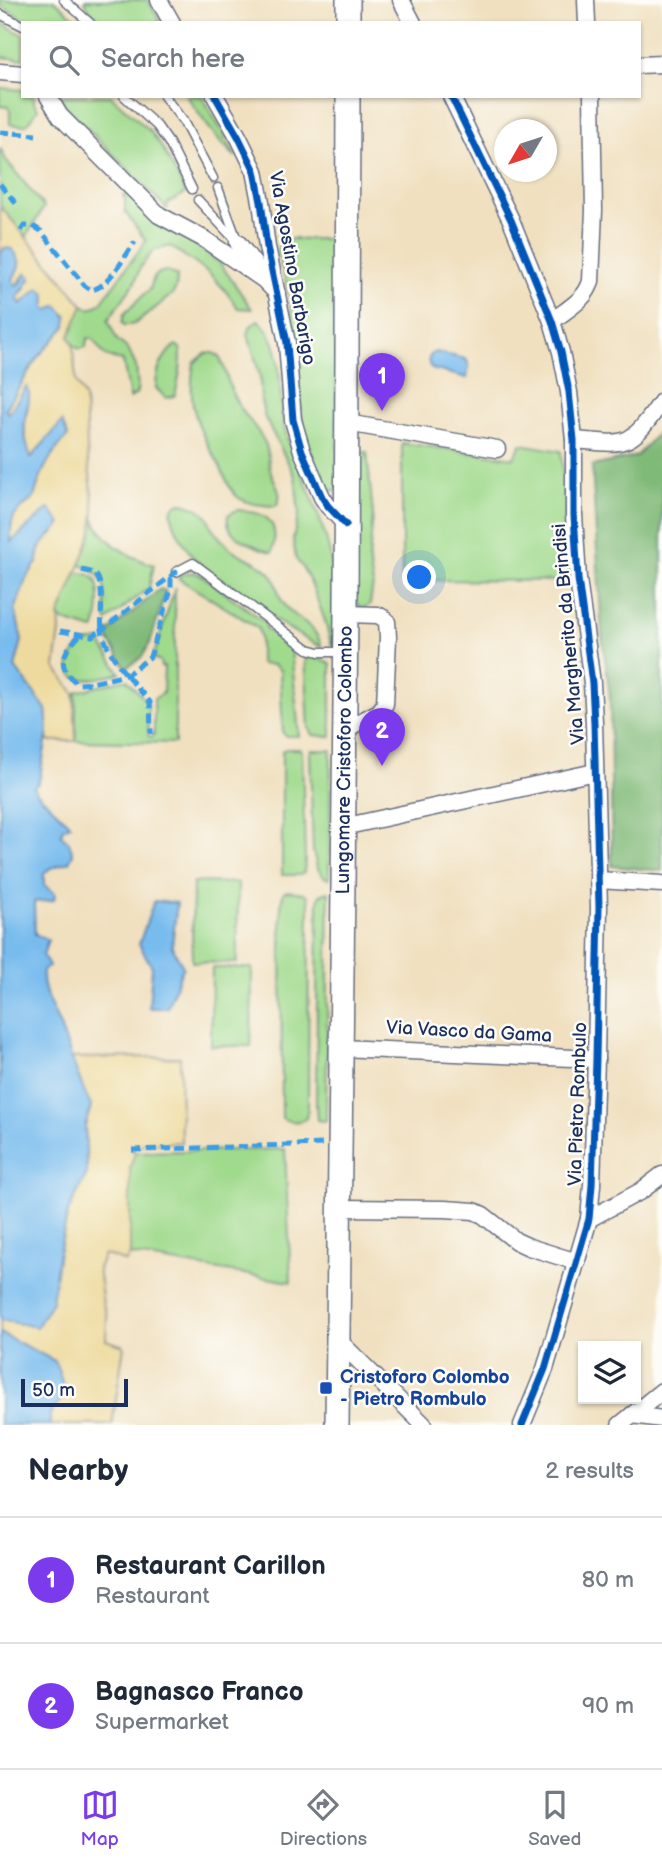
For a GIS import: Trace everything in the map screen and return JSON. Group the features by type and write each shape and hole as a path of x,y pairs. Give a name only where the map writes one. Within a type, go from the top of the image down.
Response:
{"main road":[{"path":"348,0 348,21"},
{"name":"Lungomare Cristoforo Colombo","path":"337,1425 346,614 348,98"}],"street":[{"path":"159,0 172,21"},
{"path":"401,0 412,21"},
{"path":"586,0 587,21"},
{"path":"641,65 662,64"},
{"path":"0,72 21,74"},
{"path":"49,98 60,116 159,215 204,239 264,280 277,293"},
{"name":"Via Agostino Barbarigo","path":"216,98 255,171 267,247 287,343 290,402 297,435 322,498 346,525"},
{"name":"Via Margherito da Brindisi","path":"452,98 511,220 552,321 561,352 574,440 574,515 578,579 592,682 596,772"},
{"path":"552,321 582,299 589,291 591,281 594,211 592,98"},
{"path":"238,243 277,293"},
{"path":"574,440 612,444 625,442 638,434 662,401"},
{"path":"347,423 498,449"},
{"path":"344,730 379,712 385,704 388,637 387,622 382,616 346,614"},
{"path":"343,827 596,772"},
{"name":"Via Pietro Rombulo","path":"522,1425 545,1369 589,1219 596,1059 596,772"},
{"path":"598,880 662,884"},
{"name":"Via Vasco da Gama","path":"340,1048 596,1059"},
{"path":"589,1219 641,1191 662,1175"},
{"path":"339,1208 474,1211 516,1241 577,1262"},
{"path":"337,1339 424,1425"},
{"path":"626,1420 662,1391"},
{"path":"626,1420 662,1419"}],"lane":[{"path":"64,0 88,21"},
{"path":"76,0 76,11"},
{"path":"0,14 21,25"},
{"path":"126,98 157,126 169,143 192,189"},
{"path":"166,98 183,121 213,178"},
{"path":"218,188 238,243"},
{"path":"198,200 238,243"},
{"path":"176,572 193,563 308,649 345,653"}],"green space":[{"path":"0,0 54,0 79,21 28,21 0,5"},
{"path":"85,0 148,0 160,21 101,21 88,9"},
{"path":"0,22 21,34 21,59 0,57"},
{"path":"0,88 21,90 21,98 34,98 38,109 30,122 21,125 10,124 8,107 0,106"},
{"path":"59,98 113,98 150,131 163,149 186,193 168,203 167,209"},
{"path":"188,98 203,98 236,157 222,143"},
{"path":"0,148 6,160 44,207 26,237 0,206"},
{"path":"129,193 219,262 252,309 238,308 209,273 170,246 153,251 108,320 117,340 128,349 136,366 138,387 136,394 130,398 123,361 104,354 93,339 87,338 86,347 79,349 69,337 83,305 90,309 100,304 146,241 125,212 123,196"},
{"path":"291,239 331,239 338,489 332,491 325,485 303,427 289,293 277,251 282,243"},
{"path":"166,271 177,276 173,293 136,323 124,325 124,314 150,289 154,277"},
{"path":"258,320 274,342 285,432 315,506 330,554 334,605 334,643 331,644 313,588 296,559 293,539 299,513 295,476 265,418 260,376 248,334 250,327"},
{"path":"176,345 181,354 179,378 175,396 166,398 156,388 157,376 164,359"},
{"path":"206,353 219,356 234,397 265,443 270,471 279,494 276,506 252,503 236,495 204,436 193,406 192,386 194,363"},
{"path":"662,428 662,871 612,866 610,697 602,636 592,466 637,456"},
{"path":"402,443 514,458 521,444 561,451 571,581 402,580"},
{"path":"367,452 373,515 369,560 373,584 370,604 362,609 355,601 356,456"},
{"path":"183,503 205,514 214,531 229,547 270,573 283,603 314,631 322,647 273,618 196,560 182,540 172,517 173,507"},
{"path":"237,510 256,513 269,520 274,533 272,552 235,535 229,527 228,515"},
{"path":"93,518 104,535 118,548 154,565 149,588 107,621 103,584 96,573 80,565 92,531"},
{"path":"77,572 94,578 97,582 99,603 94,630 63,621 59,616"},
{"path":"193,572 265,622 266,629 291,648 299,736 286,736 283,733 280,670 274,665 260,664 258,628 179,579 179,575"},
{"path":"175,588 175,743 76,741 76,692 122,680 127,680 148,703 148,736 154,735 154,699 163,693 164,667 161,667 160,661 153,658"},
{"path":"160,589 166,591 150,643 142,657 126,668 107,633"},
{"path":"99,640 120,673 91,679 75,677 71,673 70,663 75,653 85,644"},
{"path":"305,655 331,664 331,737 313,735 309,728"},
{"path":"311,750 331,750 329,879 324,877 317,867 313,851"},
{"path":"282,751 302,751 305,859 304,872 300,875 282,875"},
{"path":"193,882 238,883 237,963 192,962"},
{"path":"329,892 326,1121 317,1120 316,1105 318,903 322,894"},
{"path":"283,893 304,893 308,896 309,905 308,1108 306,1118 298,1121 282,1118 281,907"},
{"path":"212,968 252,968 251,1046 211,1046"},
{"path":"285,1149 291,1282 130,1255 130,1168 135,1152"}],"sand":[{"path":"0,206 83,305 69,337 73,344 76,382 85,398 94,510 92,531 59,616 60,631 55,667 74,693 76,741 47,741 46,709 15,667 22,640 15,610 26,578 38,561 39,548 11,543 12,521 17,512 34,498 46,465 68,435 62,423 30,458 25,434 29,398 27,387 8,413 5,411 37,358 66,326 45,308 46,298 21,304 17,298 26,287 26,273 15,286 12,280 20,263 4,248 0,255"},
{"path":"180,1057 181,1142 135,1145 130,1168 130,1255 126,1262 104,1254 98,1268 107,1316 106,1340 124,1346 112,1425 50,1425 50,1414 66,1393 55,1362 0,1333 0,1320 37,1327 52,1301 68,1212 87,1173 85,1126 91,1106 71,1058"}],"water":[{"path":"4,248 12,249 19,261 13,280 15,286 26,273 31,278 17,298 21,304 39,288 46,294 45,308 49,310 57,305 67,317 66,326 37,358 5,410 9,413 27,386 29,398 25,429 31,458 62,422 68,436 46,465 34,498 15,516 11,533 11,542 49,508 61,524 39,548 38,561 26,579 15,610 22,640 15,667 46,709 48,731 39,782 34,787 71,825 63,828 61,835 69,842 73,854 69,862 49,869 44,874 44,885 55,893 54,900 34,902 35,934 48,940 43,955 49,966 43,971 44,986 91,1106 85,1126 87,1173 68,1212 52,1301 37,1327 0,1320 0,255"},
{"path":"436,352 466,359 469,365 467,378 432,369 429,359"},
{"path":"154,901 177,903 172,946 183,967 167,1008 149,1008 152,967 139,944"},
{"path":"0,1333 55,1361 66,1393 50,1414 50,1425 0,1425"}],"marked path":[{"path":"0,132 36,135"},
{"path":"0,184 18,206"},
{"path":"21,231 24,226 33,226 41,231 91,290 110,278 135,242"},
{"path":"60,631 92,636 102,630 98,578 93,573 78,569"},
{"path":"79,636 68,649 64,660 66,672 78,684 126,675 150,657 171,589 171,579 176,572 102,630 115,660 121,669 128,677 150,702 151,734"},
{"path":"132,1150 325,1144"}],"cycle path":[{"path":"216,98 255,171 267,247 287,343 293,420 302,451 322,497 346,525"},
{"path":"452,98 511,220 552,321 561,352 574,440 574,515 578,579 592,683 599,907 589,1219 545,1369 522,1425"}],"place":[{"name":"Restaurant Carillon","path":"382,411"},
{"name":"Bagnasco Franco","path":"382,766"},
{"name":"Cristoforo Colombo - Pietro Rombulo","path":"326,1388"}]}
